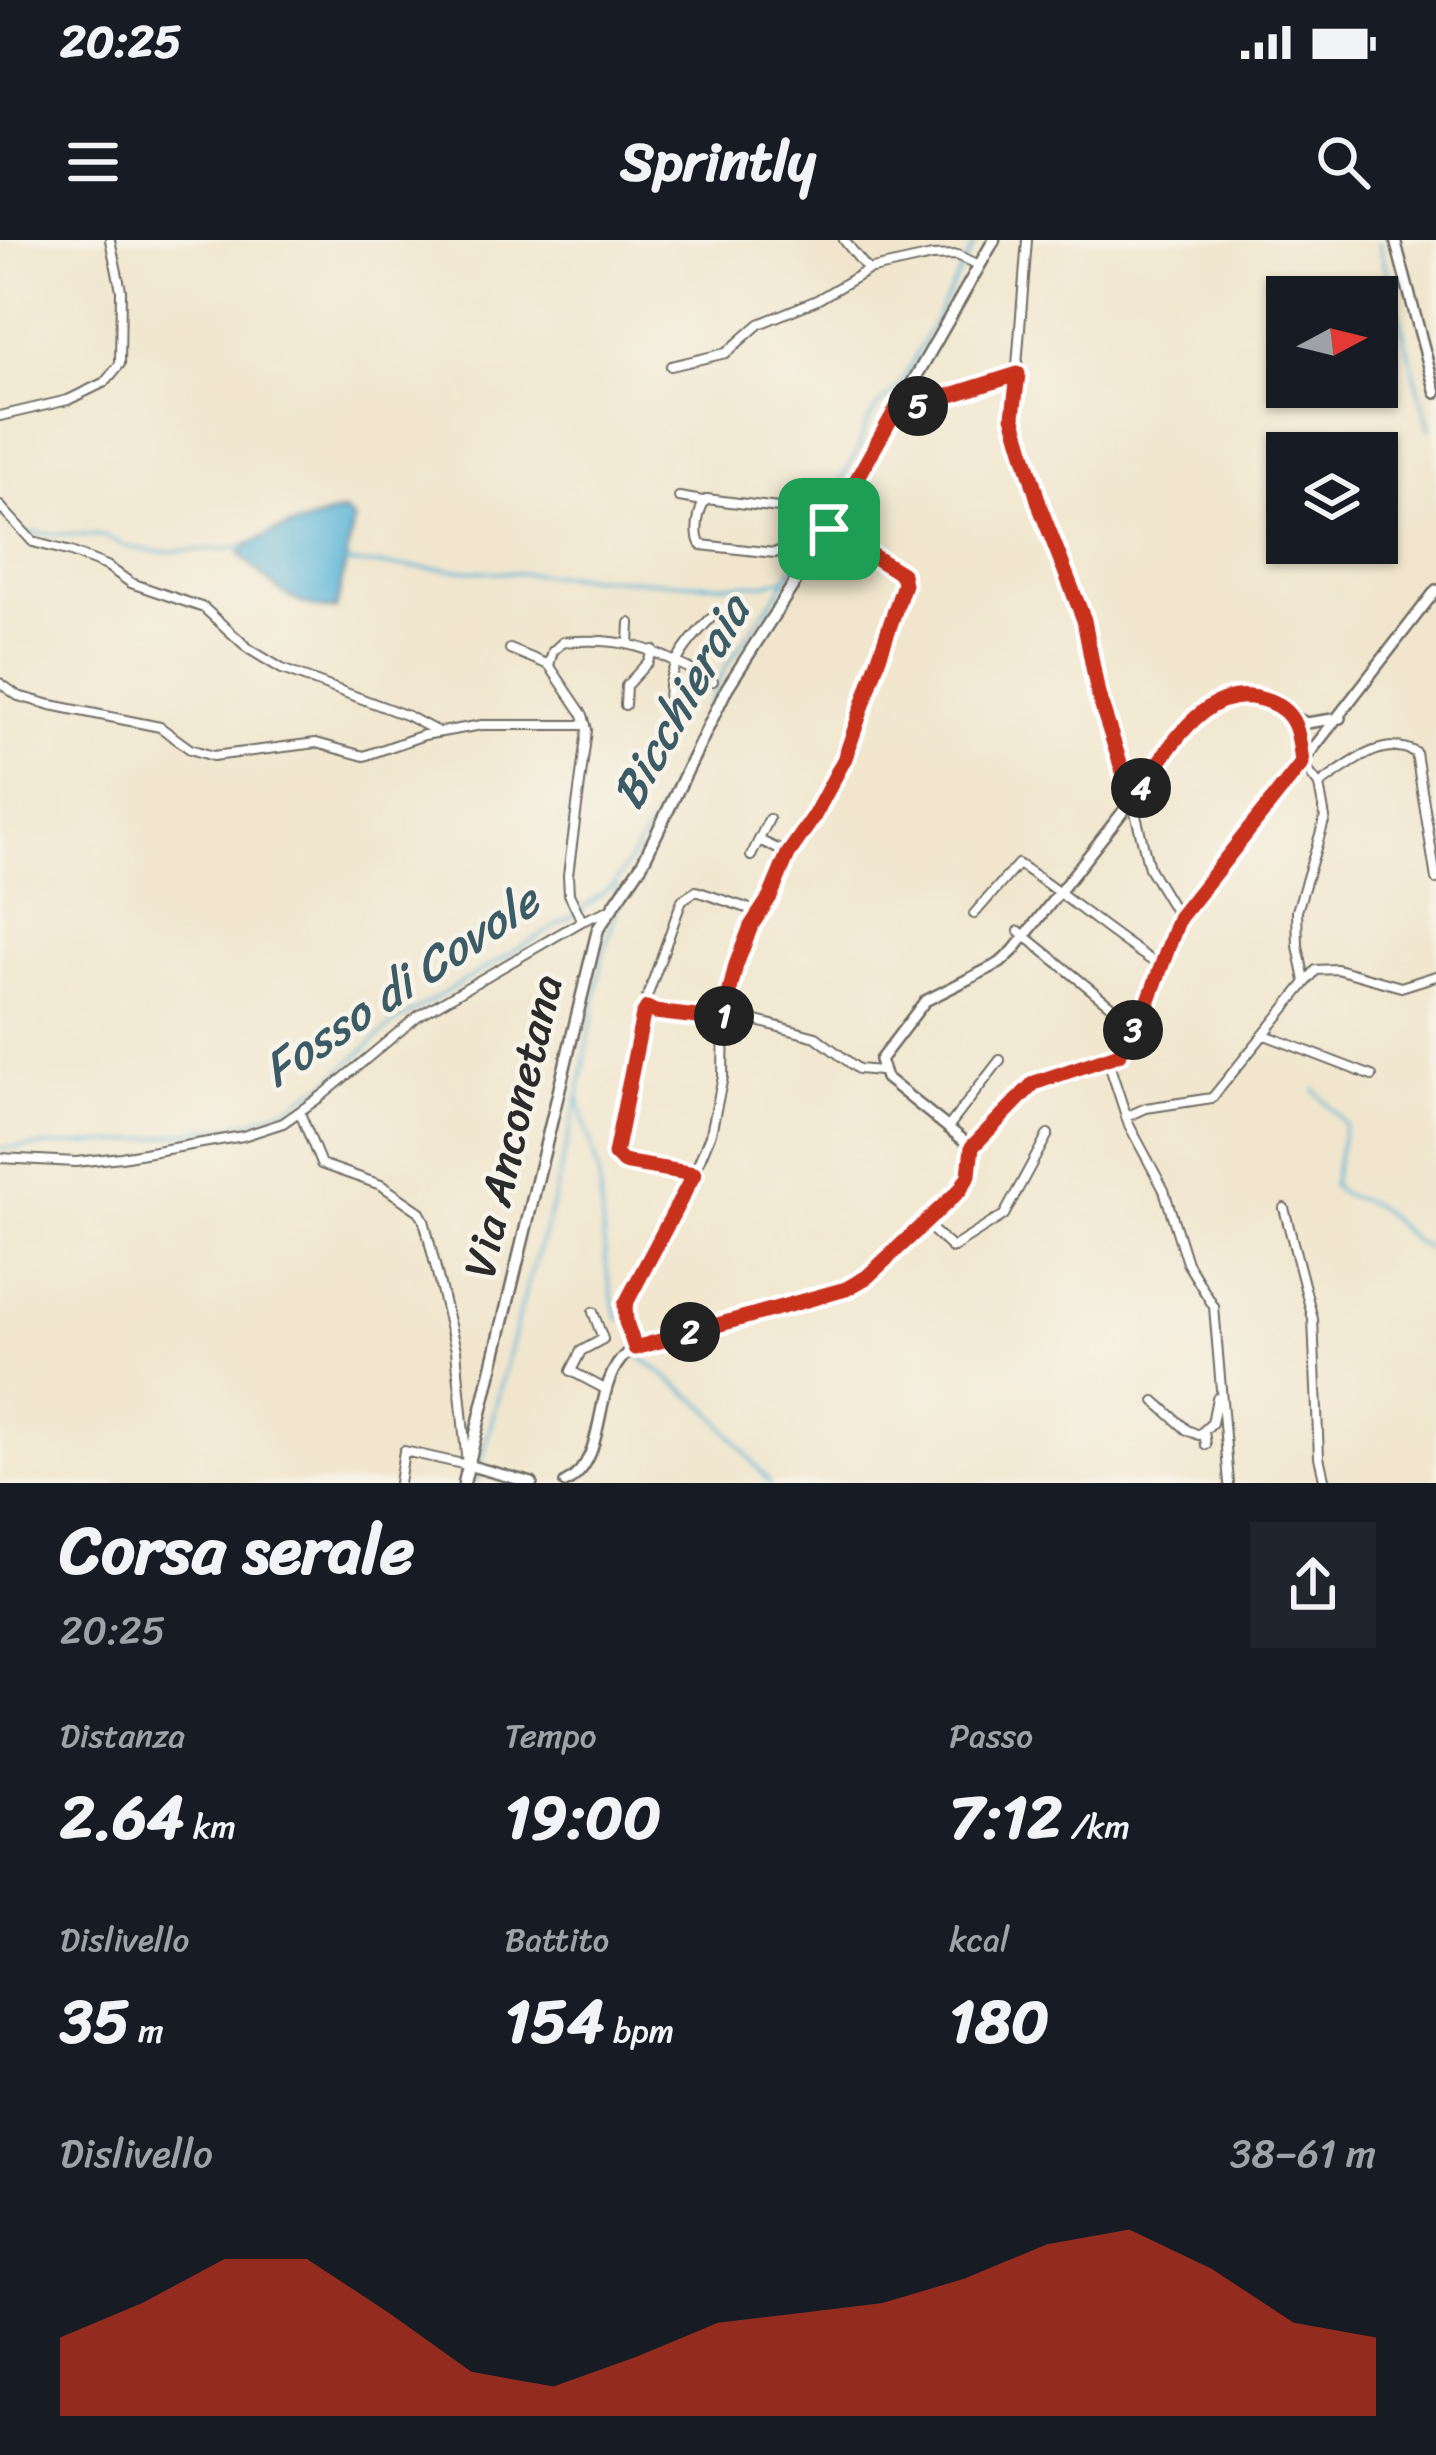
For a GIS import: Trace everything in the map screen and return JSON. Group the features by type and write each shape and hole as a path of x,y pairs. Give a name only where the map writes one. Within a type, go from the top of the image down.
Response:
{"main road":[{"name":"Via Anconetana","path":"464,1483 475,1468 595,938 642,864 727,688 826,531 994,240"}],"street":[{"path":"0,416 68,400 105,382 120,364 121,290 110,240"},
{"path":"844,240 868,270"},
{"path":"1028,240 1013,416 1041,510 1084,620 1098,694 1149,868 1179,918"},
{"path":"1395,240 1436,393"},
{"path":"671,366 726,352 759,324 817,300 868,270 932,256 958,256 976,264"},
{"path":"899,404 910,408 1018,374"},
{"path":"635,1348 625,1305 694,1174 718,1104 724,1016 736,965 788,854 845,758 904,584 902,574 786,509 679,497"},
{"path":"703,501 697,539 701,545 780,552 794,529 793,514"},
{"path":"0,506 33,542 71,552 107,566 131,583 204,608 249,649 282,669 408,716 438,732"},
{"path":"572,1481 588,1459 605,1389 620,1360 635,1348 846,1289 867,1277 966,1182 972,1147 1040,1077 1119,1054 1136,1026 1179,918 1436,590"},
{"path":"669,703 667,686 686,644 710,619"},
{"path":"628,643 630,623"},
{"path":"548,665 563,642 628,643 653,650 713,682"},
{"path":"510,649 548,665 586,725 568,874 581,919"},
{"path":"626,705 626,686 653,650"},
{"path":"0,683 18,696 160,727 190,749 213,756 316,742 364,756 438,732 482,725 586,725"},
{"path":"880,1071 884,1053 925,1001 1000,963 1198,716 1220,698 1255,696 1278,705 1320,742"},
{"path":"1303,728 1340,718"},
{"path":"1303,728 1302,763 1319,785 1324,826 1298,911 1305,981"},
{"path":"1319,785 1368,753 1411,748 1419,760 1436,878"},
{"path":"751,856 769,819"},
{"path":"759,840 788,854"},
{"path":"974,914 1018,864 1162,967"},
{"path":"694,1174 623,1162 615,1154 641,1022 658,964 688,893 696,891 747,908 756,916"},
{"path":"0,1158 76,1162 256,1133 300,1113 418,1016 581,919 610,910"},
{"path":"1022,934 1136,1026"},
{"path":"1126,1117 1146,1108 1212,1098 1316,970 1326,968 1391,986 1436,976"},
{"path":"647,1008 724,1016 816,1037 858,1069 880,1071 972,1147"},
{"path":"1265,1035 1372,1076"},
{"path":"949,1126 1000,1060"},
{"path":"1108,1060 1126,1117 1165,1190 1187,1263 1214,1307 1229,1483"},
{"path":"300,1113 321,1163 380,1185 424,1220 456,1350 475,1468"},
{"path":"925,1223 952,1248 1004,1215 1048,1134"},
{"path":"1284,1208 1316,1334 1318,1446 1324,1483"},
{"path":"593,1312 603,1339 581,1351 571,1371 605,1389"},
{"path":"1155,1401 1186,1430 1196,1435 1204,1432 1214,1417 1218,1376"},
{"path":"1204,1432 1206,1445"},
{"path":"398,1483 404,1450 532,1483"}],"water":[{"path":"344,511 354,520 336,609 294,600 240,554 243,547 274,532"}],"waterway":[{"name":"Bicchieraia","path":"617,895 615,883 657,818 725,668 779,591 858,450 866,425 899,387 977,240"},
{"path":"1378,240 1430,429"},
{"path":"29,533 103,536 156,552 244,548"},
{"path":"342,563 705,584 766,584 787,577"},
{"name":"Fosso di Covole","path":"0,1148 124,1142 237,1125 283,1110 329,1081 394,1023 573,916 613,885"},
{"path":"476,1483 552,1206 579,1094 603,954 618,905"},
{"path":"1315,1090 1345,1124 1332,1186 1378,1208 1412,1239 1436,1252"},
{"path":"579,1096 597,1169 607,1268 619,1320"},
{"path":"639,1356 710,1410 770,1483"}],"route":[{"path":"1018,374 1013,416 1041,510 1084,620 1098,694 1132,800 1198,716 1220,698 1255,696 1278,705 1299,732 1302,763 1179,918 1149,1000 1119,1054 1040,1077 972,1147 969,1175 960,1190 867,1277 846,1289 635,1348 625,1305 694,1174 623,1162 615,1154 643,1015 647,1008 723,1020 751,926 845,758 904,584 902,574 829,529 899,404 910,408 1018,374"}]}
